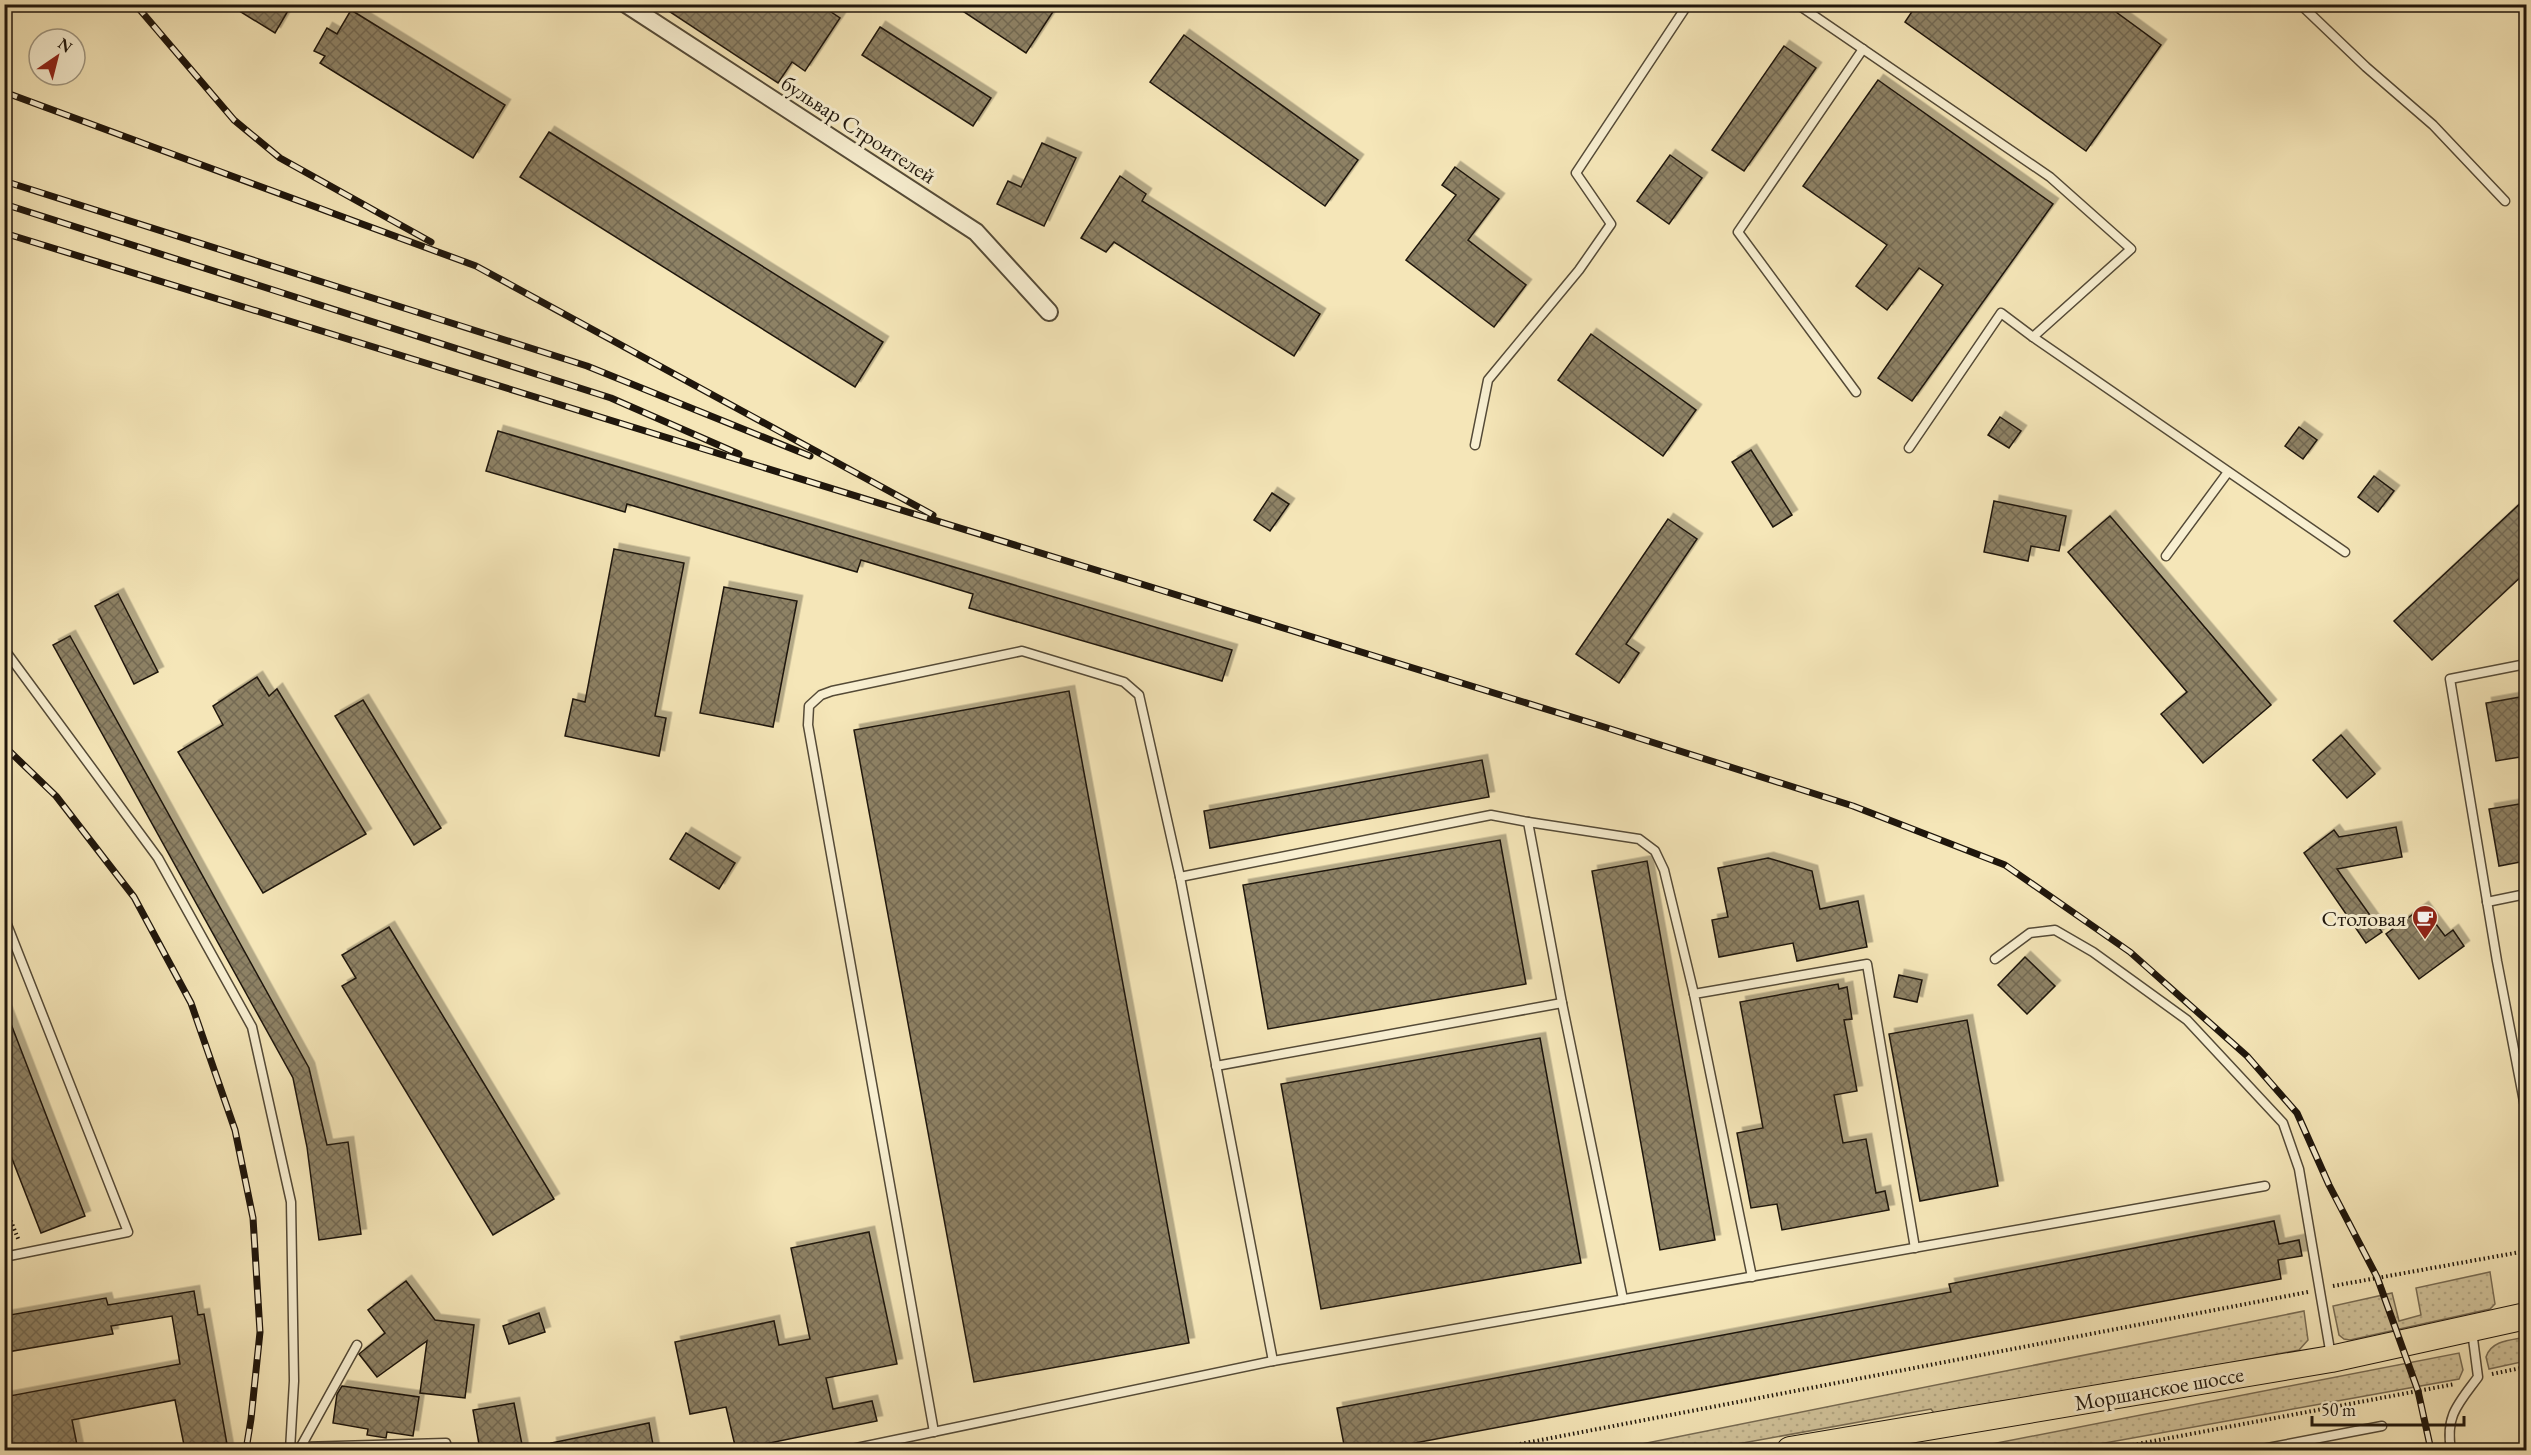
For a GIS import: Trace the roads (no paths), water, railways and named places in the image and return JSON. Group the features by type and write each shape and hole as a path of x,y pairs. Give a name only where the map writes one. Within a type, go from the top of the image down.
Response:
{"main road":[{"name":"Моршанское шоссе","path":"1790,1450 2331,1359 2472,1330 2526,1316"}],"street":[{"name":"бульвар Строителей","path":"626,4 976,232 1048,312"}],"lane":[{"path":"1475,445 1488,380 1579,270 1611,224 1576,173 1688,4"},
{"path":"1797,4 2050,177 2131,249 2033,337"},
{"path":"2300,4 2366,67 2433,125 2505,201"},
{"path":"1856,392 1738,232 1863,50"},
{"path":"1909,448 2001,313 2345,552"},
{"path":"2166,556 2229,472"},
{"path":"4,649 158,858 252,1027 291,1202 294,1381 291,1450"},
{"path":"934,1432 808,725 809,706 821,695 832,692 1022,651 1124,682 1139,695 1180,877 1274,1362"},
{"path":"2526,664 2450,679 2487,902 2526,1106"},
{"path":"1180,877 1491,815 1639,839 1651,846 1664,870 1694,994 1752,1277"},
{"path":"1528,822 1562,1003 1623,1299"},
{"path":"2487,902 2526,894"},
{"path":"4,917 128,1232 4,1257"},
{"path":"1995,959 2030,933 2055,930 2093,952 2187,1020 2283,1123 2300,1169 2331,1359"},
{"path":"4,948 15,944"},
{"path":"1694,994 1867,964 1915,1248"},
{"path":"1216,1066 1562,1003"},
{"path":"847,1450 1274,1362 2265,1186"},
{"path":"2451,1450 2450,1422 2454,1409 2478,1377 2472,1330"},
{"path":"299,1449 357,1345"},
{"path":"2257,1450 2382,1426"},
{"path":"299,1449 446,1443 448,1450"}],"railway":[{"path":"135,4 234,120 280,158 431,242"},
{"path":"4,92 476,266 933,515"},
{"path":"4,181 587,366 810,456"},
{"path":"4,204 611,398 739,454"},
{"path":"4,233 1601,726 1853,806 2005,865 2130,952 2247,1056 2297,1113 2329,1185 2377,1277 2418,1391 2431,1450"},
{"path":"4,746 56,796 134,897 191,1003 235,1130 253,1218 260,1332 246,1450"}],"place":[{"name":"Столовая","path":"2425,941"}]}
